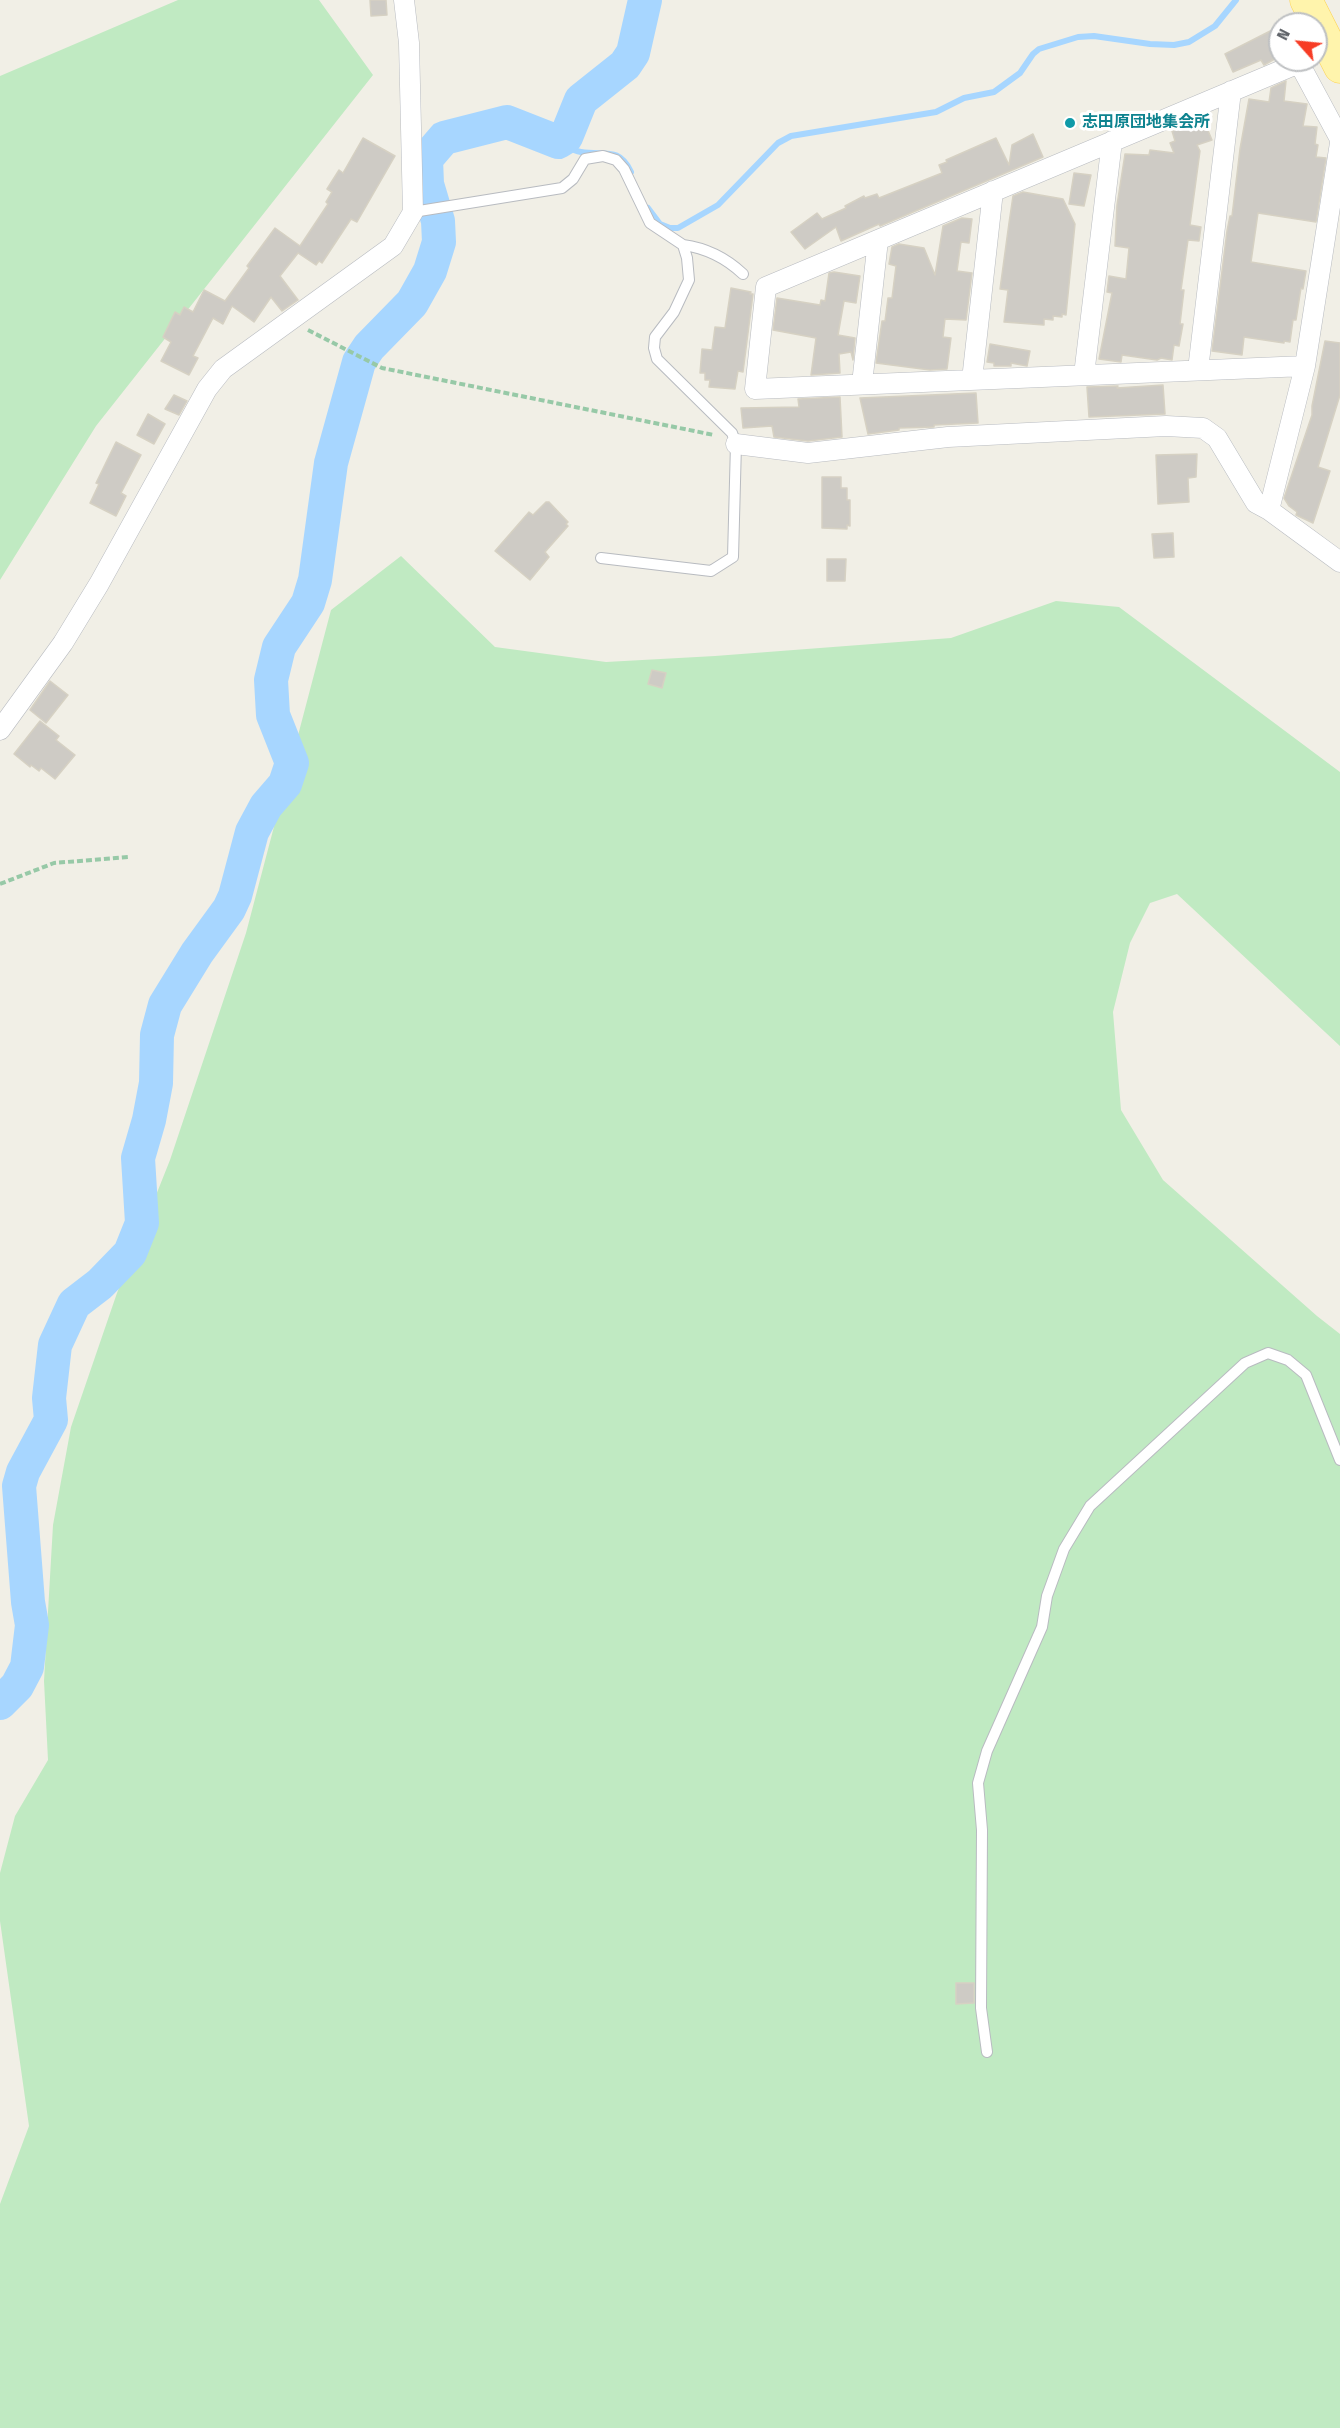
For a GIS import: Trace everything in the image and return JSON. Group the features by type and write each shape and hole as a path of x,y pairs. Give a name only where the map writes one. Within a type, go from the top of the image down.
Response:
{"main road":[{"path":"1306,0 1340,67"}],"street":[{"path":"0,730 63,643 99,584 207,389 223,369 393,246 420,211 404,0"},
{"path":"1269,510 1305,366 1340,141 1299,63 766,287 755,389 1305,366"},
{"path":"1198,370 1231,91"},
{"path":"1084,375 1112,141"},
{"path":"972,380 993,191"},
{"path":"862,384 878,240"},
{"path":"736,444 808,453 948,437 1166,426 1203,428 1217,438 1256,503 1340,562"}],"lane":[{"path":"420,211 562,188 573,179 585,159 603,156 616,160 624,169 650,223 683,245 700,247 732,263 743,274"},
{"path":"601,558 711,571 733,557 736,444 732,433 657,359 654,348 655,337 674,312 689,280 683,245"},
{"path":"987,2052 981,2008 982,1840 978,1783 987,1751 1042,1627 1047,1596 1064,1549 1090,1506 1245,1363 1268,1353 1288,1360 1306,1375 1340,1460"}],"path":[{"path":"292,321 382,368 727,438 736,444"},
{"path":"0,884 54,863 129,857"}],"green space":[{"path":"178,0 319,0 373,75 96,426 0,580 0,76"},
{"path":"401,556 495,647 606,662 951,638 1056,601 1119,607 1340,772 1340,1046 1177,894 1150,903 1130,943 1113,1012 1121,1110 1163,1180 1340,1334 1340,2428 0,2428 0,2204 29,2126 0,1921 0,1873 15,1816 48,1760 44,1681 53,1525 71,1427 117,1293 170,1160 246,933 331,610"}],"building":[{"path":"370,0 386,0 387,15 371,16"},
{"path":"1268,32 1268,63 1264,65 1261,60 1233,72 1225,54"},
{"path":"1286,81 1284,101 1307,104 1303,126 1317,127 1316,157 1326,158 1316,222 1258,213 1251,262 1306,271 1296,320 1293,320 1290,342 1244,337 1242,355 1212,351 1227,231 1230,216 1232,216 1249,99 1269,102 1271,88"},
{"path":"1204,121 1212,140 1197,145 1200,151 1190,225 1201,227 1199,241 1188,240 1181,290 1184,290 1180,324 1183,324 1179,346 1174,345 1172,360 1122,355 1121,362 1099,359 1112,293 1107,292 1109,276 1126,279 1129,248 1115,246 1117,205 1125,154 1149,155 1150,150 1174,153 1170,143 1175,141 1172,131"},
{"path":"1033,134 1043,157 880,226 879,224 841,241 836,227 805,249 791,232 817,213 822,219 846,208 845,206 864,196 865,198 877,194 879,198 942,173 939,165 947,162 946,160 996,138 1009,165 1012,145"},
{"path":"363,138 395,156 357,222 351,219 322,263 319,261 316,265 298,253 280,276 298,300 282,311 271,297 254,322 232,306 223,324 213,318 193,356 198,358 189,375 161,361 171,342 163,337 175,312 180,315 184,307 193,312 204,290 225,301 275,228 300,246 328,204 326,202 332,192 327,189 339,170 343,173"},
{"path":"1074,173 1091,175 1084,206 1069,204"},
{"path":"1023,192 1063,199 1075,224 1066,315 1053,316 1053,320 1044,319 1044,325 1004,322 1008,290 1000,289 1009,223 1013,196"},
{"path":"962,218 972,219 969,243 961,242 957,271 972,273 966,320 945,319 943,337 951,338 947,369 930,370 876,363 882,321 885,321 888,298 892,298 896,266 889,264 892,247 899,244 924,248 935,275 943,226"},
{"path":"829,273 860,276 856,303 844,301 838,335 855,338 853,360 851,352 839,354 840,373 811,375 816,338 773,330 777,298 820,305 821,300 825,301"},
{"path":"731,288 753,294 743,372 738,371 735,389 709,387 710,380 705,380 705,373 700,373 702,349 712,350 715,327 725,328"},
{"path":"1325,341 1340,343 1340,395 1318,467 1330,471 1313,523 1296,515 1297,512 1284,498 1312,415"},
{"path":"990,344 1030,351 1027,366 1011,363 1011,366 994,366 994,363 987,362"},
{"path":"1163,385 1165,414 1089,417 1087,387"},
{"path":"976,393 978,423 899,428 899,430 868,434 860,398"},
{"path":"174,395 187,401 179,415 165,409"},
{"path":"840,397 842,437 808,441 774,437 772,426 743,428 741,408 799,407 798,399"},
{"path":"148,414 165,424 154,444 137,435"},
{"path":"116,442 141,455 121,493 126,496 116,516 90,503 99,484 96,483"},
{"path":"1197,454 1196,477 1188,478 1189,502 1158,504 1156,455"},
{"path":"822,477 841,477 841,488 847,488 847,500 850,500 850,526 847,525 847,529 822,528"},
{"path":"546,502 549,502 568,522 566,524 568,526 545,552 549,557 530,580 495,551 529,512 533,515"},
{"path":"1173,533 1174,557 1154,558 1152,534"},
{"path":"827,559 846,559 845,581 827,581"},
{"path":"652,670 666,673 662,688 648,684"},
{"path":"50,681 68,695 46,723 30,710"},
{"path":"40,721 59,736 56,740 75,755 55,779 41,768 39,771 31,765 30,767 14,754"},
{"path":"956,1983 974,1983 974,2003 956,2004"}],"waterway":[{"path":"0,1703 17,1686 27,1667 32,1625 28,1602 19,1486 23,1472 51,1420 49,1398 55,1345 74,1304 100,1284 130,1253 142,1223 138,1158 149,1120 156,1083 157,1035 165,1005 197,953 229,909 235,896 252,832 266,806 285,784 292,763 273,715 271,680 279,647 308,603 315,580 331,463 359,362 369,347 412,303 430,271 439,242 438,221 427,184 426,159 444,138 507,122 558,142 566,137 581,100 625,65 633,53 645,0"},
{"path":"648,208 660,224 678,228 718,205 778,143 791,136 936,112 964,98 994,92 1020,73 1039,49 1078,37 1094,36 1150,44 1174,45 1189,42 1215,26 1236,0"},
{"path":"558,142 578,151 616,155 631,172"}],"place":[{"name":"志田原団地集会所","path":"1070,123"}]}
